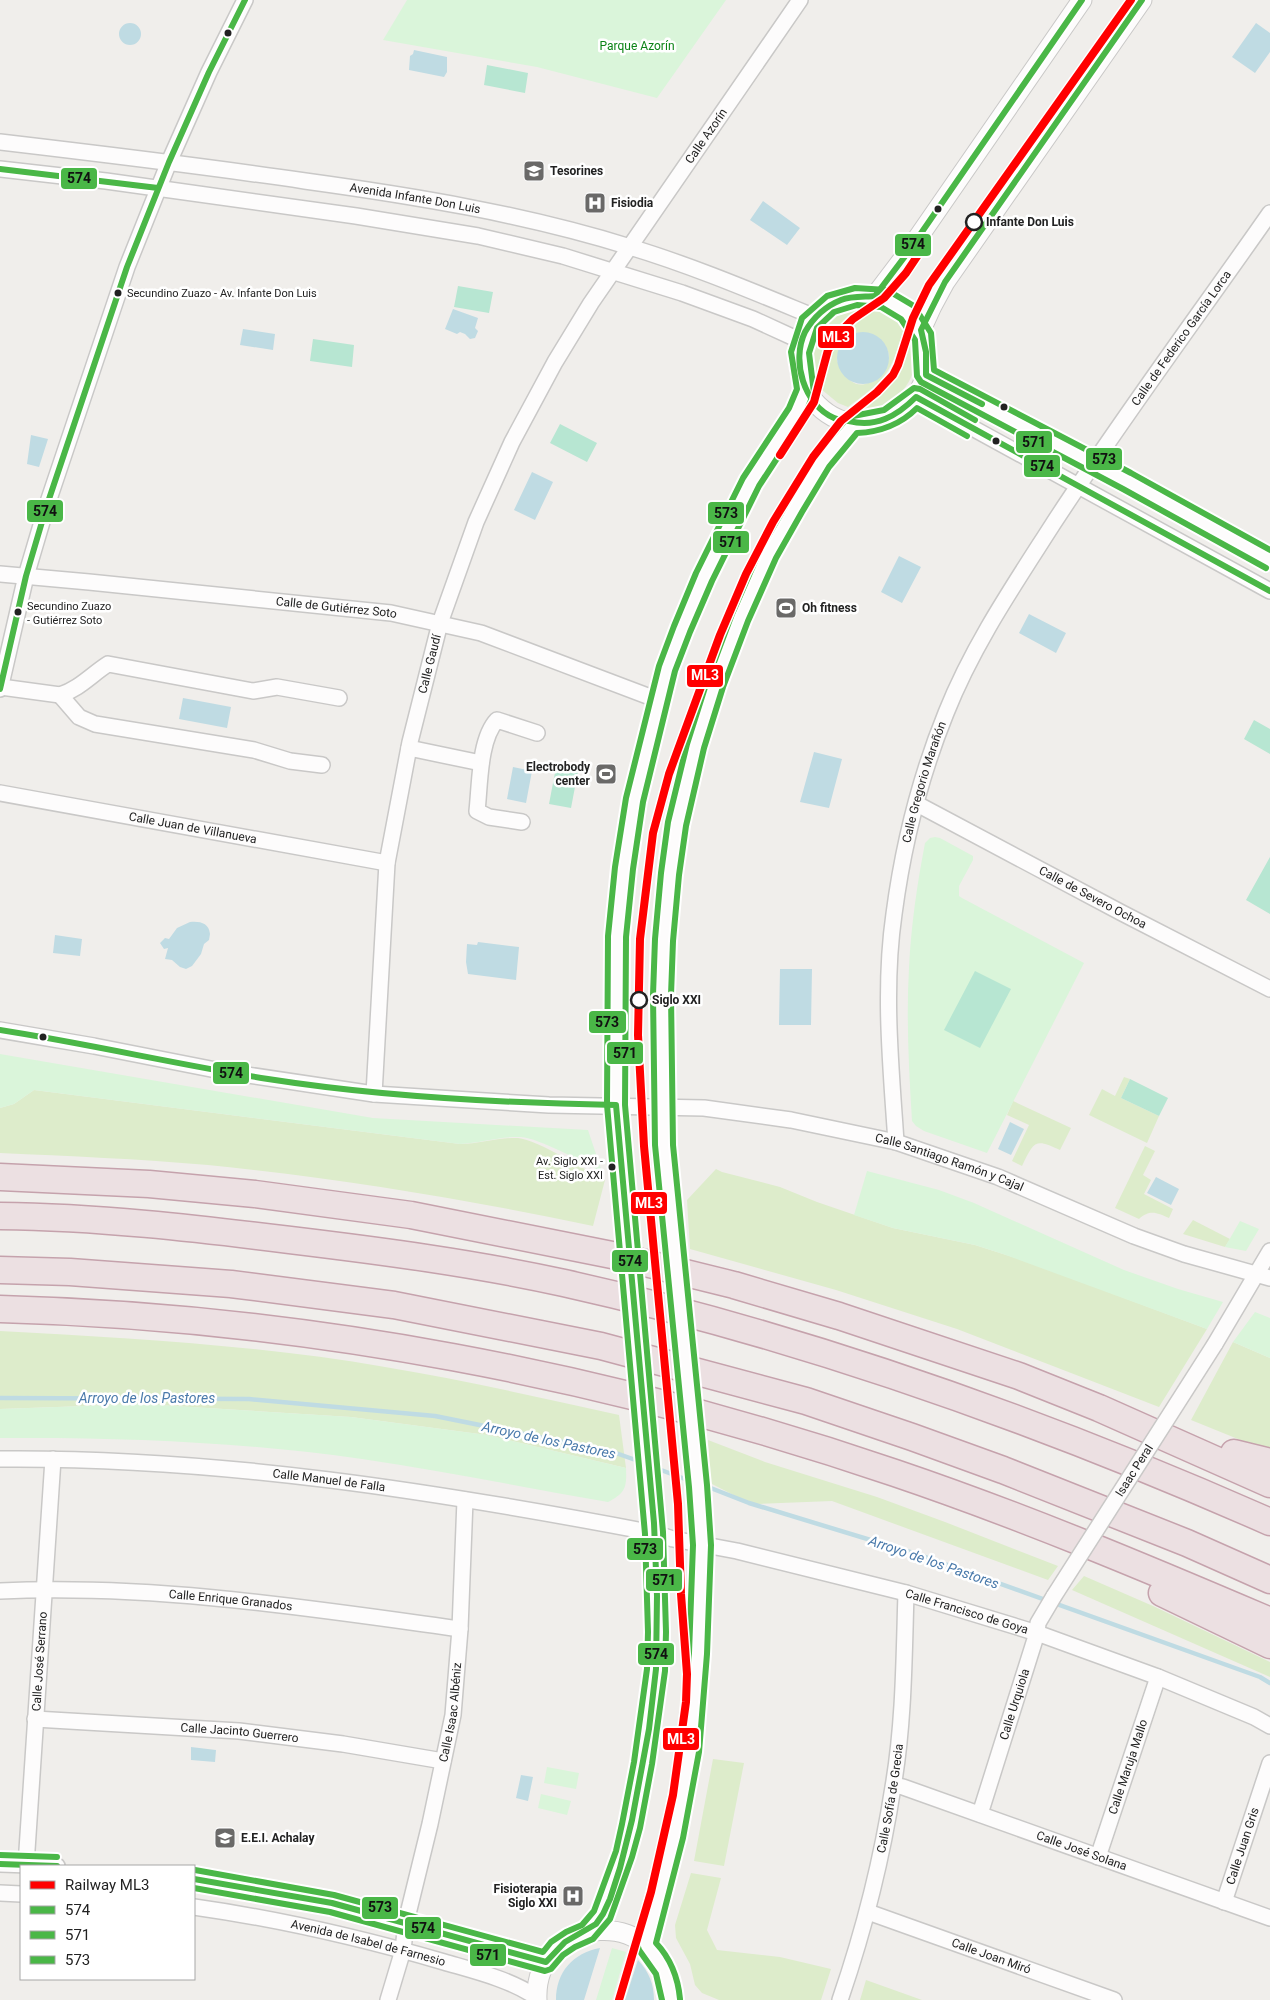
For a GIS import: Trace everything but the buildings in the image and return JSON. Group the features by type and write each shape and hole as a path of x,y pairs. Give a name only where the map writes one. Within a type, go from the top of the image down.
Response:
{"highway":[{"path":"0,1177 149,1184 255,1194 411,1215 617,1256 734,1285 839,1316 1019,1376 1099,1408 1270,1484"},
{"path":"0,1216 39,1216 151,1224 410,1255 560,1282 651,1304 807,1348 919,1385 1036,1427 1208,1495 1270,1522"},
{"path":"0,1270 70,1272 260,1288 394,1305 602,1346 806,1401 912,1436 1187,1543 1270,1580"},
{"path":"0,1309 78,1311 273,1329 414,1350 536,1374 669,1405 802,1443 896,1473 1061,1534 1270,1621"},
{"path":"1099,1408 1234,1453 1270,1468"},
{"path":"802,1443 868,1476 1029,1534 1128,1576 1270,1645"},
{"path":"1234,1453 1270,1462"}],"street":[{"path":"245,0 209,72 169,162 115,304 62,459 26,576 0,688 60,695 73,691 92,674 108,664 253,691 277,687 339,698"},
{"name":"Calle Azorín","path":"613,272 800,0"},
{"path":"876,296 906,256 1082,0"},
{"path":"921,330 946,282 1142,0"},
{"name":"Avenida Infante Don Luis","path":"0,142 169,162 360,188 476,208 554,226 630,247 697,270 815,317"},
{"path":"0,169 106,180 356,216 478,236 563,256 691,296 753,319 801,341"},
{"name":"Calle de Federico García Lorca","path":"1094,464 1270,213"},
{"name":"Calle Gaudí","path":"374,1094 387,863 409,748 440,623 476,522 512,442 555,362 591,303 613,272"},
{"path":"859,295 876,296 900,306 913,318 921,330 926,344 928,359 926,376 916,397 903,411 888,420 871,424 853,424 841,421 827,413 814,402 806,390 800,375 801,341 815,317 828,306 842,298 859,295"},
{"path":"926,376 1094,464 1270,560"},
{"path":"587,1932 602,1916 615,1881 631,1826 643,1763 656,1670 657,1622 654,1533 616,1105 615,1003 618,927 634,800 658,700 667,668 682,628 704,577 751,482 796,412 806,390"},
{"path":"916,397 1270,591"},
{"path":"646,1945 674,1836 690,1750 698,1654 702,1545 698,1486 664,1145 662,995 664,940 677,824 696,746 716,684 740,618 768,554 822,462 853,424"},
{"name":"Calle Gregorio Marañón","path":"896,1142 889,1021 890,965 896,896 905,845 946,714 962,676 994,614 1094,464"},
{"name":"Calle de Gutiérrez Soto","path":"0,574 391,614 440,623 481,632 658,700"},
{"path":"60,695 79,717 95,724 254,750 290,762 322,765"},
{"path":"522,822 488,817 477,811 481,763 492,725 497,720 537,734"},
{"path":"409,748 481,763"},
{"name":"Calle Juan de Villanueva","path":"0,793 387,863"},
{"name":"Calle de Severo Ochoa","path":"917,804 1270,989"},
{"name":"Calle Santiago Ramón y Cajal","path":"0,1030 221,1071 374,1094 549,1105 616,1105 721,1110 791,1120 896,1142 998,1177 1142,1239 1184,1254 1264,1276"},
{"name":"Isaac Peral","path":"1054,1596 1215,1344 1264,1276 1270,1251"},
{"name":"Calle Manuel de Falla","path":"0,1459 53,1459 153,1464 279,1474 465,1500 654,1533"},
{"name":"Calle José Serrano","path":"26,1865 34,1719 53,1459"},
{"name":"Calle Isaac Albéniz","path":"388,2000 404,1950 406,1922 453,1715 460,1628 465,1500"},
{"name":"Calle Francisco de Goya","path":"654,1533 906,1593 1037,1633 1158,1677 1254,1716 1270,1726"},
{"name":"Calle Enrique Granados","path":"0,1591 43,1590 144,1593 269,1603 460,1628"},
{"name":"Calle Sofía de Grecia","path":"840,2000 868,1912 894,1785 902,1696 906,1593"},
{"name":"Calle Urquiola","path":"980,1814 1037,1633 1038,1623 1054,1596"},
{"name":"Calle Maruja Mallo","path":"1098,1857 1158,1677"},
{"name":"Calle Jacinto Guerrero","path":"34,1719 239,1731 343,1744 443,1761"},
{"name":"Calle Juan Gris","path":"1224,1902 1270,1763"},
{"name":"Calle José Solana","path":"894,1785 1270,1918"},
{"path":"0,1864 26,1865"},
{"path":"195,1879 332,1903 546,1962"},
{"path":"0,1893 20,1894"},
{"name":"Avenida de Isabel de Farnesio","path":"195,1907 261,1917 404,1950 507,1982 526,1990 537,1999"},
{"name":"Calle Joan Miró","path":"868,1912 1114,2000"},
{"path":"537,1999 539,1979 546,1962 557,1949 571,1938 587,1932 612,1930 625,1934 646,1945 657,1956 666,1970 671,2000"}],"green space":[{"name":"Parque Azorín","path":"407,0 726,0 657,98 537,67 383,40"},
{"path":"487,65 528,73 525,93 484,85"},
{"path":"458,286 493,292 489,313 454,307"},
{"path":"852,307 864,307 844,322 831,338 816,380 812,369 811,357 817,335 831,318 841,311"},
{"path":"877,307 888,311 905,325 896,354 886,373 872,389 848,407 838,403 821,389 836,344 847,329","holes":["883,342 889,357 880,374 869,383 857,384 851,381 837,361 840,345"]},
{"path":"910,337 915,364 911,377 904,388 895,398 884,405 871,409 857,410 886,388 898,372"},
{"path":"313,339 354,345 352,367 310,361"},
{"path":"560,424 597,443 587,462 550,443"},
{"path":"1254,720 1270,729 1270,754 1244,739"},
{"path":"557,762 579,766 571,808 549,804"},
{"path":"935,837 973,856 973,860 959,886 959,896 1084,963 987,1153 924,1131 912,1121 908,1025 910,952 919,874 925,843 930,838"},
{"path":"1270,857 1270,914 1246,900"},
{"path":"975,971 1011,989 980,1048 944,1030"},
{"path":"0,1054 373,1118 588,1130 602,1172 550,1146 521,1137 460,1144 34,1090 14,1104 0,1108"},
{"path":"1124,1077 1130,1079 1121,1098 1159,1116 1147,1143 1089,1115 1102,1089 1115,1096"},
{"path":"1130,1079 1168,1098 1159,1116 1121,1098"},
{"path":"34,1090 460,1144 518,1138 537,1144 605,1180 593,1226 401,1190 305,1176 156,1161 0,1153 0,1108 14,1104"},
{"path":"1013,1101 1071,1128 1060,1150 1040,1143 1036,1144 1029,1151 1022,1166 1012,1161 1029,1125 1007,1115"},
{"path":"1145,1146 1155,1151 1143,1175 1151,1180 1144,1194 1173,1209 1169,1218 1157,1213 1150,1213 1139,1219 1115,1208"},
{"path":"716,1169 780,1187 893,1228 975,1245 1028,1262 1207,1329 1159,1407 957,1329 836,1290 690,1249 687,1200"},
{"path":"867,1171 939,1190 974,1203 1124,1270 1223,1302 1207,1329 1003,1254 975,1245 893,1228 854,1215"},
{"path":"1193,1220 1230,1239 1225,1247 1183,1234"},
{"path":"1240,1221 1259,1229 1246,1251 1225,1247"},
{"path":"1255,1312 1270,1318 1270,1358 1233,1342"},
{"path":"0,1331 145,1340 289,1353 337,1359 473,1383 619,1415 626,1468 487,1435 351,1417 142,1404 0,1409"},
{"path":"1233,1342 1270,1358 1270,1452 1191,1420"},
{"path":"142,1404 351,1417 487,1435 626,1468 626,1480 621,1493 608,1502 362,1459 272,1448 91,1438 0,1438 0,1409"},
{"path":"708,1440 765,1462 877,1497 1058,1566 1048,1580 832,1501 749,1503 712,1484 710,1480"},
{"path":"1084,1576 1153,1606 1270,1662 1270,1677 1072,1590"},
{"path":"713,1759 744,1763 724,1866 694,1861"},
{"path":"547,1767 579,1773 576,1789 544,1783"},
{"path":"541,1794 571,1801 567,1815 538,1808"},
{"path":"691,1873 721,1878 707,1930 717,1950 780,1957 831,1969 821,2000 719,2000 702,1993 695,1985 690,1964 676,1938 675,1925"},
{"path":"612,1948 626,1952 612,2000 596,2000"},
{"path":"866,1980 922,2000 860,2000"}],"water":[{"path":"130,23 138,26 141,34 138,42 130,45 122,42 119,34 122,26"},
{"path":"1256,23 1270,33 1270,52 1255,73 1232,57"},
{"path":"414,50 447,57 447,72 444,77 409,70 410,56"},
{"path":"763,201 800,228 787,245 750,220"},
{"path":"453,309 478,318 475,328 478,331 475,338 470,339 460,332 457,334 445,329"},
{"path":"243,329 275,334 273,350 240,345"},
{"path":"863,332 873,334 881,340 887,348 889,358 887,368 881,376 873,382 863,384 853,382 845,376 839,368 837,358 839,348 845,340 853,334"},
{"path":"31,435 48,439 39,467 27,464"},
{"path":"532,472 553,482 535,520 514,510"},
{"path":"899,556 921,567 902,603 881,592"},
{"path":"1029,614 1066,633 1056,653 1019,633"},
{"path":"183,698 231,707 227,728 179,719"},
{"path":"814,752 842,759 829,808 800,802"},
{"path":"513,767 532,771 526,803 507,799"},
{"path":"190,922 203,923 208,927 210,934 209,940 204,944 201,954 192,966 186,969 180,967 172,960 165,959 168,948 164,949 160,943 165,938 169,939 177,928"},
{"path":"55,935 82,939 80,956 53,953"},
{"path":"478,942 519,947 516,980 468,974 466,962 467,944 477,945"},
{"path":"780,969 812,969 811,1025 779,1025"},
{"path":"1010,1122 1024,1129 1011,1155 998,1149"},
{"path":"1156,1177 1179,1189 1171,1205 1147,1193"},
{"path":"191,1747 216,1750 215,1762 191,1760"},
{"path":"521,1775 533,1777 528,1801 516,1798"},
{"path":"600,1948 584,2000 556,2000 559,1981 568,1965 582,1954"},
{"path":"638,1960 650,1978 654,2000 625,2000"}],"waterway":[{"name":"Arroyo de los Pastores","path":"0,1398 249,1399 435,1416 613,1452 644,1463"},
{"name":"Arroyo de los Pastores","path":"653,1467 693,1482"},
{"name":"Arroyo de los Pastores","path":"703,1485 749,1503 920,1555 1260,1677 1270,1683"}],"rail line":[{"name":"ML3","path":"619,2000 651,1892 673,1795 686,1702 687,1674 681,1594 678,1504 644,1146 638,1035 640,939 653,833 669,774 720,635 746,574 773,522 813,457 841,421 877,392 893,375 913,318 929,285 1131,0"},
{"name":"ML3","path":"780,455 814,402 828,350 839,333 853,319 884,298 906,273 926,243"}],"transit line":[{"name":"574","path":"0,689 26,576 47,505 127,267 169,162 209,72 245,0"},
{"name":"574","path":"1082,0 906,255 875,296 841,300 820,313 808,327 801,343 799,356 803,381 808,393 824,412 836,419 859,423 886,419 901,410 916,397 1270,591"},
{"name":"574","path":"982,404 926,375 926,352 921,330 945,282 1142,0"},
{"name":"574","path":"0,169 158,188"},
{"name":"573","path":"195,1870 334,1895 543,1952 551,1942 566,1932 582,1925 594,1911 616,1851 622,1824 634,1762 647,1669 648,1632 645,1534 607,1105 608,936 615,867 626,798 659,666 696,573 743,478 789,408 797,389 791,352 802,318 827,296 855,288 887,290 914,306 931,333 934,370 1131,473 1270,550"},
{"name":"571","path":"195,1888 330,1912 545,1971 551,1969 563,1955 593,1939 610,1919 640,1828 652,1764 665,1671 666,1632 663,1532 625,1105 626,937 633,869 643,802 675,671 712,581 759,486 804,417 814,393 809,353 817,328 834,312 857,305 881,307 901,319 915,340 917,376 921,382 1123,489 1266,568"},
{"name":"573","path":"662,2000 656,1974 639,1950 637,1944 665,1834 681,1749 689,1653 693,1545 689,1487 655,1145 653,995 655,939 668,822 687,744 707,681 732,614 760,550 815,456 848,417 884,410 914,388 920,389 975,420"},
{"name":"571","path":"680,1999 678,1983 673,1969 666,1955 656,1943 683,1838 699,1752 707,1654 711,1545 707,1485 673,1145 671,995 673,941 686,826 704,748 723,687 748,621 776,558 829,467 857,433 890,427 904,419 917,408 967,436"},
{"name":"574","path":"0,1030 268,1079 311,1085 442,1098 616,1105 654,1523 657,1596 656,1669 649,1729 632,1820 620,1868 603,1914 596,1924 565,1942 546,1962 332,1903 195,1879"},
{"name":"573","path":"0,1855 57,1857"},
{"name":"574","path":"0,1864 28,1865"}],"place":[{"name":"Tesorines","path":"534,171"},
{"name":"Fisiodia","path":"595,203"},
{"name":"Infante Don Luis","path":"974,222"},
{"name":"Secundino Zuazo - Av. Infante Don Luis","path":"118,293"},
{"name":"Oh fitness","path":"786,608"},
{"name":"Secundino Zuazo - Gutiérrez Soto","path":"18,612"},
{"name":"Electrobody center","path":"606,774"},
{"name":"Siglo XXI","path":"639,1000"},
{"name":"Av. Siglo XXI - Est. Siglo XXI","path":"612,1167"},
{"name":"E.E.I. Achalay","path":"225,1838"},
{"name":"Fisioterapia Siglo XXI","path":"573,1896"}]}
